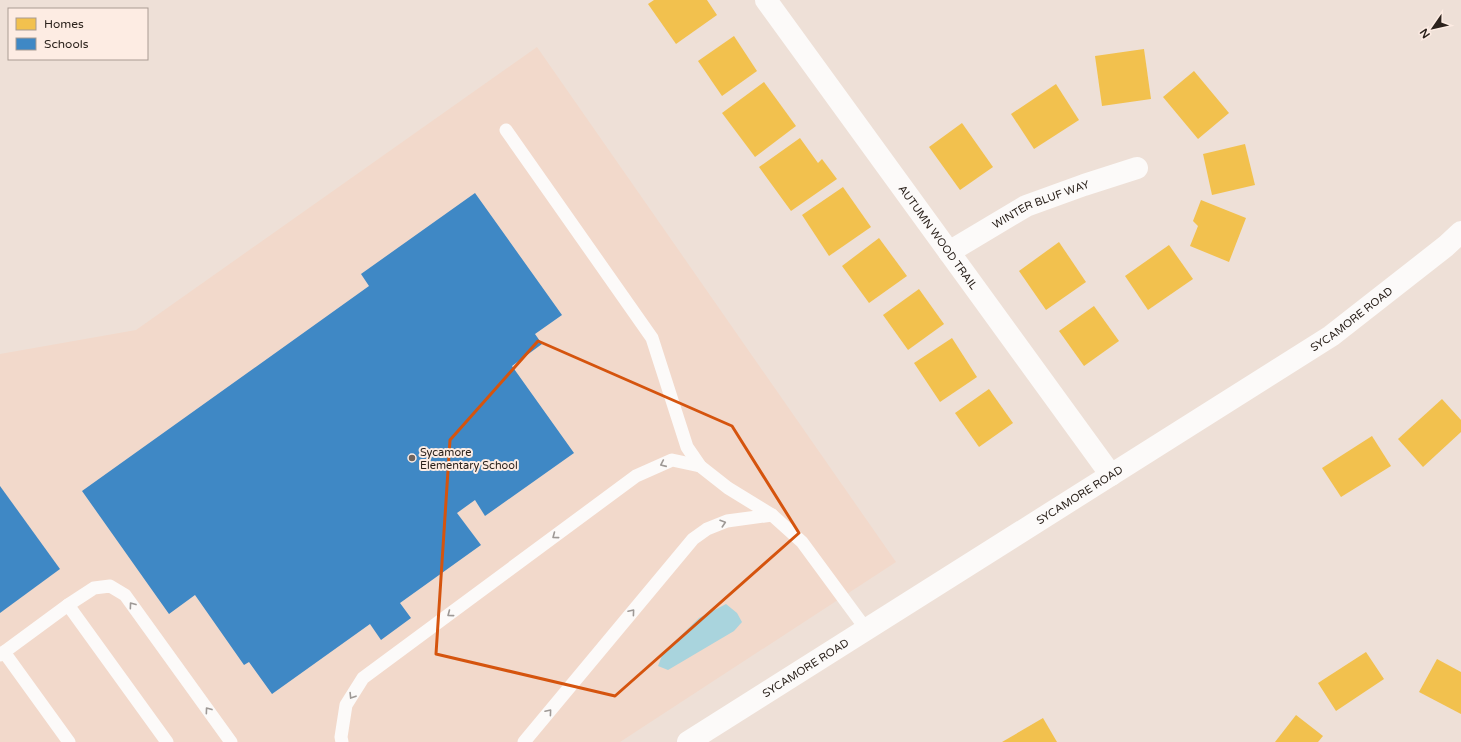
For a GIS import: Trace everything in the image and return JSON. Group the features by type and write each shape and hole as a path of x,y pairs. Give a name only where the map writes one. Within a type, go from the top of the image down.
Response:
{"street":[{"name":"AUTUMN WOOD TRAIL","path":"766,0 1111,475"},
{"name":"WINTER BLUF WAY","path":"949,252 1026,206 1137,168"},
{"name":"SYCAMORE ROAD","path":"688,742 1331,336 1446,246 1461,232"}],"lane":[{"path":"506,130 652,338 687,447 700,466 728,488 772,515 802,542 866,629"},
{"path":"342,742 341,737 346,704 363,678 636,476 672,460 700,466"},
{"path":"524,742 693,539 707,529 727,521 772,515"},
{"path":"69,742 2,653 94,588 110,586 125,595 231,742"},
{"path":"68,605 167,742"}],"highlighted area":[{"path":"538,341 732,426 799,533 615,696 436,654 450,440"}],"shaded area":[{"name":"Sycamore Elementary School","path":"537,47 896,562 620,742 0,742 0,354 136,330"}],"water":[{"path":"726,604 737,613 742,622 734,631 668,670 658,666 663,653 699,618"}],"building: Homes":[{"path":"654,0 707,0 717,15 676,44 648,4"},
{"path":"734,36 757,71 722,96 698,61"},
{"path":"1144,49 1151,99 1102,106 1095,56"},
{"path":"1194,71 1229,113 1198,139 1163,97"},
{"path":"764,82 796,126 755,157 722,113"},
{"path":"1056,84 1079,120 1034,149 1011,114"},
{"path":"962,123 993,167 960,190 929,147"},
{"path":"800,138 818,163 822,159 837,179 791,211 759,167"},
{"path":"1245,144 1255,185 1212,195 1203,154"},
{"path":"843,187 871,227 829,256 802,215"},
{"path":"1201,200 1246,218 1229,262 1190,246 1198,226 1193,221"},
{"path":"879,238 907,276 869,303 842,266"},
{"path":"1059,242 1086,282 1046,310 1019,271"},
{"path":"1169,245 1193,279 1148,310 1125,276"},
{"path":"919,289 944,324 908,350 883,315"},
{"path":"1094,306 1119,341 1084,366 1059,331"},
{"path":"952,338 977,377 940,402 914,363"},
{"path":"989,389 1013,423 979,447 955,413"},
{"path":"1442,399 1461,420 1461,432 1423,467 1398,439"},
{"path":"1372,436 1391,466 1341,497 1322,468"},
{"path":"1366,652 1384,679 1336,711 1318,683"},
{"path":"1437,659 1461,672 1461,714 1419,692"},
{"path":"1296,715 1323,736 1318,742 1275,742"},
{"path":"1043,718 1057,742 1002,742"}],"building: Schools":[{"path":"475,193 562,315 535,334 542,344 512,366 574,453 485,516 475,500 457,513 481,545 400,603 411,618 381,640 370,624 272,694 249,662 244,665 195,595 169,614 82,491 369,286 361,274"},
{"path":"0,486 60,569 0,613"}],"place":[{"name":"Sycamore Elementary School","path":"412,458"}]}
